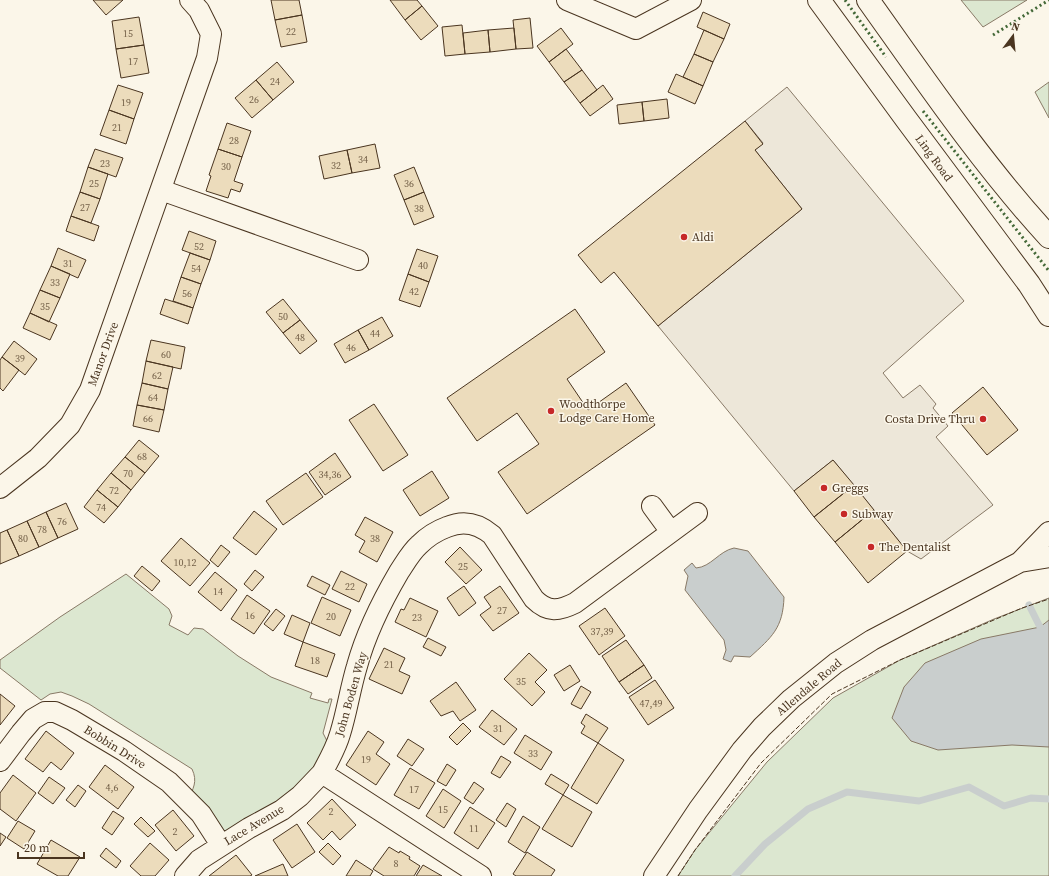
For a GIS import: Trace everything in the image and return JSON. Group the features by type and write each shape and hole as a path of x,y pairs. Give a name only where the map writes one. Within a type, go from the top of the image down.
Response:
{"main road":[{"name":"Ling Road","path":"820,0 906,120 1029,284 1049,316"},
{"path":"868,0 961,129 1034,220 1049,236"}],"street":[{"name":"Manor Drive","path":"0,488 38,458 70,425 90,390 207,58 210,34 199,10 190,0"},
{"path":"567,0 636,29 691,0"},
{"path":"161,190 358,260"},
{"path":"652,506 671,532"},
{"name":"John Boden Way","path":"322,773 333,753 340,735 357,664 373,623 390,587 407,560 418,545 436,531 462,523 471,524 484,529 492,535 534,599 541,606 553,609 562,609 575,603 697,513"},
{"name":"Allendale Road","path":"1020,562 1049,532"},
{"name":"Allendale Road","path":"654,876 698,810 742,750 791,699 836,663 872,640 1020,562 1049,557"},
{"name":"Bobbin Drive","path":"0,761 33,719 45,712 55,712 72,720 124,751 169,782 201,814 221,845"},
{"path":"322,773 481,876"},
{"name":"Lace Avenue","path":"185,876 199,860 221,845 282,810 300,796 322,773"}],"green space":[{"path":"961,0 1027,0 983,27"},
{"path":"1049,82 1049,118 1035,92"},
{"path":"126,574 169,609 172,616 169,625 188,635 194,628 203,629 238,656 271,677 312,693 310,698 328,703 329,699 332,699 323,733 333,753 322,773 221,845 188,801 195,781 192,769 89,704 61,692 50,694 41,700 0,668 0,660 60,617"},
{"path":"1049,598 1049,876 678,876 695,850 767,762 833,698 900,660 994,619"}],"shaded area":[{"path":"787,87 964,301 883,373 903,398 920,385 936,404 933,408 948,426 936,437 993,505 921,559 907,551 833,460 794,491 658,326 802,209 755,150 763,143 745,121"},
{"path":"734,548 748,551 784,597 781,617 775,631 750,657 734,656 731,662 723,659 726,650 724,640 685,590 688,576 684,570 692,563 696,568 706,565 724,552"},
{"path":"1049,620 1049,747 1012,745 938,750 911,741 892,718 904,687 925,663 981,639 1040,627"}],"building":[{"path":"93,0 123,0 106,15"},
{"path":"271,0 299,0 302,15 275,20"},
{"path":"390,0 417,0 422,6 405,20"},
{"path":"422,6 438,26 421,40 405,20"},
{"path":"703,12 730,24 724,39 697,27"},
{"path":"302,15 307,42 281,47 275,20"},
{"path":"139,17 144,45 116,49 112,21"},
{"path":"530,18 533,48 516,49 513,20"},
{"path":"462,25 465,54 445,56 442,27"},
{"path":"514,28 516,49 490,52 488,30"},
{"path":"561,28 573,44 549,62 537,46"},
{"path":"488,30 490,52 465,54 463,33"},
{"path":"704,30 724,39 713,62 694,54"},
{"path":"144,45 149,73 121,78 116,49"},
{"path":"566,49 582,70 564,82 549,62"},
{"path":"694,54 713,62 703,86 683,77"},
{"path":"277,62 294,82 273,100 256,80"},
{"path":"582,70 597,90 580,103 564,82"},
{"path":"676,74 703,86 695,104 668,92"},
{"path":"256,80 273,100 252,118 235,98"},
{"path":"118,85 143,93 134,119 109,110"},
{"path":"603,85 613,99 590,116 580,103"},
{"path":"667,99 669,118 644,121 642,102"},
{"path":"642,102 644,121 619,124 617,105"},
{"path":"109,110 134,119 126,144 100,135"},
{"name":"Aldi","path":"745,121 763,144 755,150 802,209 658,326 614,272 601,283 578,255"},
{"path":"227,123 251,131 242,157 218,149"},
{"path":"375,144 380,168 352,173 347,150"},
{"path":"95,149 123,158 116,177 88,167"},
{"path":"218,149 242,157 234,181 243,184 240,192 231,189 228,198 206,191 211,176 209,175"},
{"path":"347,150 352,173 324,179 319,156"},
{"path":"88,167 108,174 100,199 80,192"},
{"path":"414,167 424,192 404,200 394,175"},
{"path":"80,192 100,199 91,223 71,216"},
{"path":"424,192 434,217 414,225 404,200"},
{"path":"71,216 99,226 94,241 66,231"},
{"path":"189,231 216,241 210,260 182,250"},
{"path":"58,248 86,260 78,278 51,266"},
{"path":"417,249 438,256 429,282 408,274"},
{"path":"190,253 210,260 201,284 181,277"},
{"path":"51,266 70,274 60,298 40,290"},
{"path":"408,274 429,282 420,307 399,300"},
{"path":"181,277 201,284 193,308 173,301"},
{"path":"40,290 60,298 49,322 30,313"},
{"path":"165,299 193,308 188,324 160,314"},
{"path":"283,299 300,320 283,333 266,312"},
{"name":"Woodthorpe Lodge Care Home","path":"575,309 605,352 567,379 588,410 626,383 655,425 527,514 498,472 539,444 517,413 477,441 447,398"},
{"path":"30,313 57,325 50,340 23,328"},
{"path":"382,317 393,336 369,350 358,330"},
{"path":"300,320 317,341 300,354 283,333"},
{"path":"358,330 369,350 345,363 334,344"},
{"path":"151,340 185,347 181,369 146,361"},
{"path":"14,341 37,359 25,375 2,357"},
{"path":"2,357 19,370 3,391 0,388 0,360"},
{"path":"146,361 173,367 168,389 142,383"},
{"path":"142,383 168,389 164,410 137,405"},
{"name":"Costa Drive Thru","path":"983,387 1018,430 987,455 952,413"},
{"path":"374,404 408,455 383,471 349,420"},
{"path":"137,405 164,410 159,432 133,426"},
{"path":"139,440 159,456 145,473 125,457"},
{"path":"335,453 351,477 325,495 309,472"},
{"path":"125,457 145,473 131,490 111,473"},
{"name":"Greggs","path":"833,460 854,485 814,517 794,491"},
{"path":"432,471 449,498 420,516 403,490"},
{"path":"111,473 131,490 118,507 97,490"},
{"path":"306,473 323,497 283,525 266,501"},
{"name":"Subway","path":"854,485 874,510 835,542 814,517"},
{"path":"97,490 118,507 104,523 84,507"},
{"path":"66,503 78,529 58,538 46,512"},
{"name":"The Dentalist","path":"874,510 907,551 868,583 835,542"},
{"path":"254,511 277,529 256,555 233,538"},
{"path":"46,512 58,538 39,547 27,521"},
{"path":"365,517 393,532 377,562 359,552 365,541 355,535"},
{"path":"27,521 39,547 19,556 7,530"},
{"path":"7,530 19,556 0,564 0,533"},
{"path":"181,538 210,563 190,586 161,561"},
{"path":"221,545 230,552 218,567 210,560"},
{"path":"460,547 482,570 466,584 445,562"},
{"path":"142,566 160,581 152,591 134,576"},
{"path":"255,570 264,577 252,591 244,584"},
{"path":"341,571 367,584 359,602 332,589"},
{"path":"215,572 237,590 221,611 198,592"},
{"path":"312,576 330,585 325,595 307,586"},
{"path":"464,586 476,603 459,616 447,598"},
{"path":"500,586 519,613 493,631 480,615 491,607 484,597"},
{"path":"247,595 270,611 254,634 231,619"},
{"path":"322,597 351,610 340,636 311,623"},
{"path":"410,598 438,611 426,637 395,622 401,609 404,610"},
{"path":"605,608 625,636 599,655 579,626"},
{"path":"276,609 285,616 273,631 264,624"},
{"path":"292,615 310,623 303,642 284,634"},
{"path":"428,638 446,647 441,656 423,647"},
{"path":"626,640 644,665 619,682 602,656"},
{"path":"303,642 335,654 327,677 295,666"},
{"path":"384,648 405,658 399,671 410,676 402,694 369,679"},
{"path":"529,653 547,670 535,682 545,692 532,706 504,679"},
{"path":"570,665 580,681 564,691 554,675"},
{"path":"644,665 652,678 628,694 619,682"},
{"path":"655,680 674,708 648,725 629,697"},
{"path":"456,682 476,710 460,721 453,711 441,716 430,701"},
{"path":"581,686 591,692 581,709 571,704"},
{"path":"0,694 15,706 0,725"},
{"path":"492,710 517,729 504,745 479,727"},
{"path":"586,714 608,728 598,743 581,733 585,726 581,723"},
{"path":"463,723 471,731 457,745 449,737"},
{"path":"46,731 74,753 61,770 51,762 43,772 25,759"},
{"path":"368,731 384,742 376,754 390,764 376,785 346,765"},
{"path":"525,735 552,752 541,770 514,753"},
{"path":"408,739 424,749 412,766 397,756"},
{"path":"598,743 624,760 597,804 571,788"},
{"path":"501,756 511,762 500,778 491,773"},
{"path":"447,764 456,770 446,786 437,781"},
{"path":"105,765 134,787 118,809 89,787"},
{"path":"410,768 435,783 419,809 394,795"},
{"path":"551,774 569,785 563,795 545,784"},
{"path":"13,775 36,793 16,821 0,809 0,793"},
{"path":"49,777 65,788 53,804 38,793"},
{"path":"474,782 484,789 473,804 464,798"},
{"path":"78,785 86,791 75,807 66,800"},
{"path":"443,789 461,801 444,828 426,816"},
{"path":"563,795 592,812 572,847 542,829"},
{"path":"332,799 356,825 340,840 332,831 323,840 307,823"},
{"path":"507,803 516,809 506,827 496,820"},
{"path":"470,807 495,823 478,849 454,833"},
{"path":"173,810 194,836 176,851 155,825"},
{"path":"113,811 124,818 112,835 102,828"},
{"path":"523,816 540,827 525,853 508,842"},
{"path":"141,817 155,831 148,837 134,824"},
{"path":"18,821 35,831 24,849 7,838"},
{"path":"297,824 315,852 292,868 273,840"},
{"path":"0,833 6,837 0,846"},
{"path":"51,840 80,857 68,876 58,876 37,864"},
{"path":"150,843 169,860 155,876 141,876 130,866"},
{"path":"328,843 341,856 333,865 319,852"},
{"path":"389,847 410,857 409,859 420,866 414,876 384,876 373,869"},
{"path":"106,848 121,861 116,868 100,856"},
{"path":"527,852 555,870 551,876 516,876 513,874"},
{"path":"236,855 252,875 209,876"},
{"path":"356,860 373,871 370,876 346,876"},
{"path":"283,864 288,876 255,876"},
{"path":"423,865 442,876 416,876"}],"waterway":[{"path":"1029,605 1040,627"},
{"path":"735,876 765,844 808,809 847,792 919,801 969,787 1004,806 1031,798 1049,799"}],"hedge":[{"path":"845,0 886,57"},
{"path":"993,35 1049,0"},
{"path":"923,111 1049,271"}],"fence":[{"path":"678,876 695,850 761,763 832,694 900,660 1022,608 1049,599"}],"place":[{"name":"Aldi","path":"684,237"},
{"name":"Woodthorpe Lodge Care Home","path":"551,411"},
{"name":"Costa Drive Thru","path":"983,419"},
{"name":"Greggs","path":"824,488"},
{"name":"Subway","path":"844,514"},
{"name":"The Dentalist","path":"871,547"}]}
